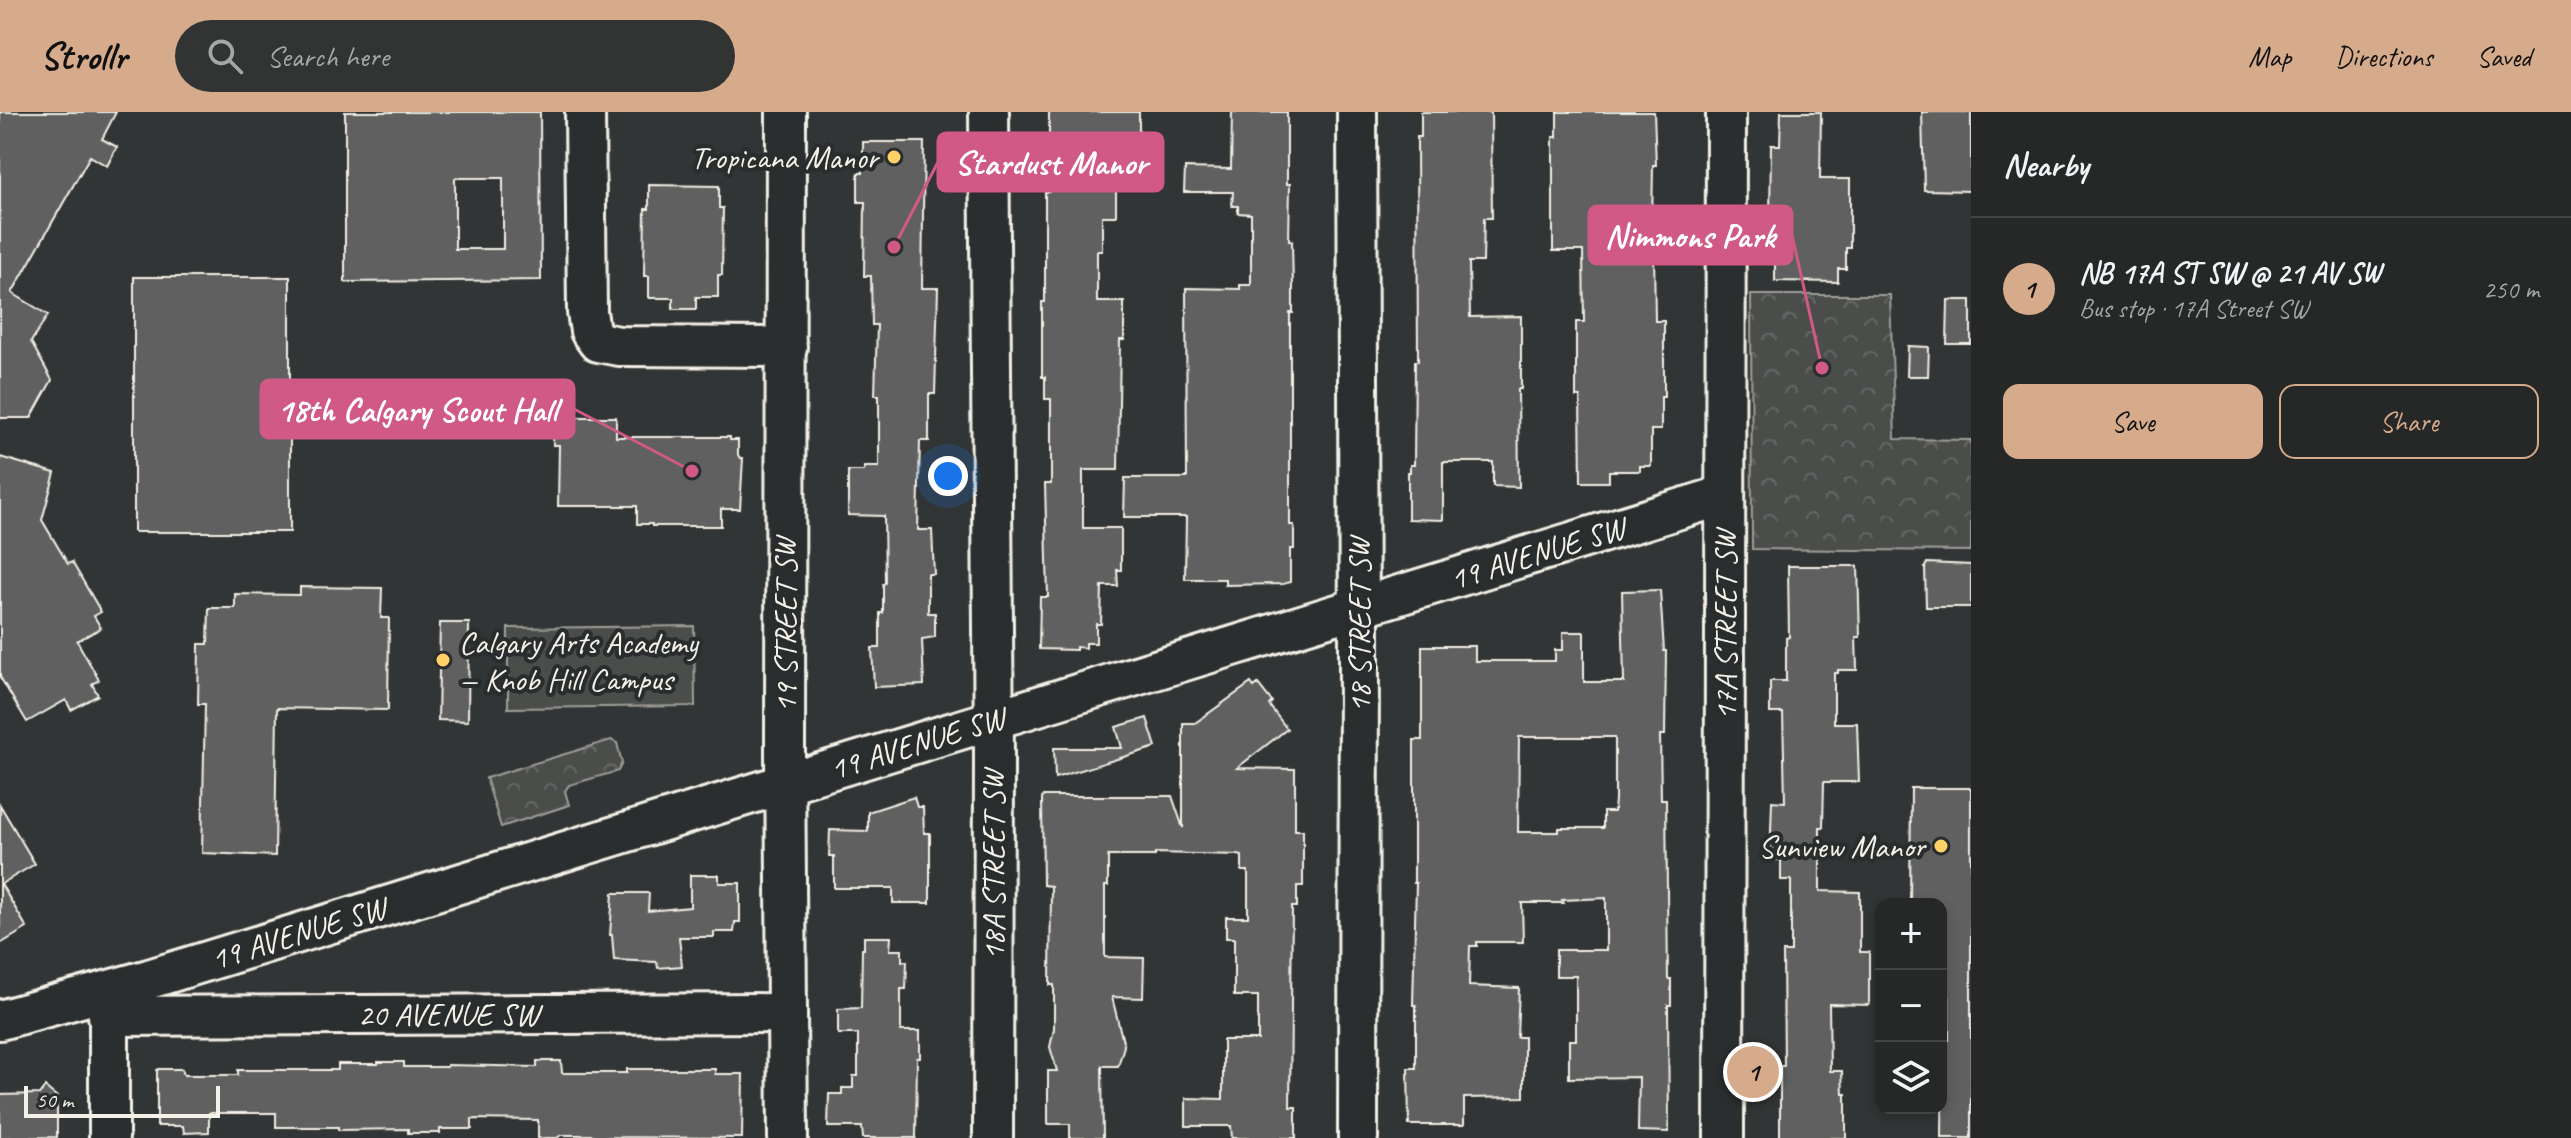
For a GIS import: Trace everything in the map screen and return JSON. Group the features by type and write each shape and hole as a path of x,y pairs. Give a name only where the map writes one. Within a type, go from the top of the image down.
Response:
{"street":[{"path":"585,112 587,312 590,331 598,342 619,346 787,347"},
{"name":"19 STREET SW","path":"786,112 788,1138"},
{"name":"18A STREET SW","path":"989,112 993,1138"},
{"name":"18 STREET SW","path":"1357,112 1358,1138"},
{"name":"17A STREET SW","path":"1724,1138 1726,112"},
{"name":"19 AVENUE SW","path":"109,1003 785,785 1725,495"},
{"path":"109,1003 109,1138"},
{"name":"20 AVENUE SW","path":"0,1020 109,1003 787,1013"}],"green space":[{"path":"1751,295 1890,295 1895,439 1971,440 1971,551 1752,549"},
{"path":"694,626 695,706 508,708 508,628"},
{"path":"611,740 617,743 622,763 618,771 569,785 565,791 569,805 501,827 486,778"}],"building":[{"path":"0,112 116,112 102,139 117,147 107,166 90,156 12,293 48,315 31,342 52,380 31,418 0,418"},
{"path":"345,112 540,112 541,280 345,282","holes":["455,178 503,178 503,249 455,249"]},
{"path":"1049,112 1139,112 1139,187 1116,187 1116,216 1102,216 1102,251 1097,251 1097,302 1124,302 1124,340 1120,340 1118,470 1083,470 1083,528 1121,528 1121,570 1117,570 1118,586 1102,586 1101,624 1096,624 1096,643 1086,643 1086,648 1076,647 1076,650 1039,649 1040,597 1048,597 1045,484 1051,484 1051,399 1045,399 1045,377 1042,377"},
{"path":"1232,112 1287,112 1287,184 1290,184 1289,241 1292,241 1293,286 1293,313 1290,313 1290,525 1294,525 1294,549 1290,549 1290,582 1283,584 1225,585 1225,579 1185,579 1186,517 1124,517 1125,478 1187,478 1186,288 1240,289 1240,285 1251,285 1251,214 1238,213 1238,206 1232,206 1233,192 1184,192 1185,168 1231,169"},
{"path":"1421,112 1491,112 1492,218 1484,218 1483,262 1469,262 1470,317 1521,316 1519,487 1493,486 1493,462 1443,462 1443,520 1408,519 1408,472 1410,465 1414,465 1415,361 1418,361 1417,137 1421,137"},
{"path":"1557,112 1654,112 1656,165 1653,165 1652,225 1657,225 1657,251 1654,251 1655,321 1664,321 1661,430 1651,430 1651,466 1640,466 1640,471 1609,471 1609,482 1581,482 1576,322 1584,322 1583,251 1553,251 1553,137 1557,137"},
{"path":"1781,112 1821,112 1820,179 1850,179 1850,248 1846,248 1846,269 1838,269 1838,282 1775,281 1775,220 1770,220 1771,145 1780,145"},
{"path":"1922,112 1971,112 1971,191 1924,190"},
{"path":"863,142 924,142 922,288 938,288 935,394 929,394 929,441 920,441 918,530 932,530 934,574 928,574 928,613 935,613 935,637 922,639 924,685 874,687 872,648 880,648 880,613 883,613 885,583 884,516 848,515 848,471 879,467 879,395 875,395 877,325 872,325 871,276 864,276 865,202 858,202 858,173 863,173"},
{"path":"649,185 719,186 719,208 723,208 722,275 718,275 718,297 696,297 696,309 673,309 673,298 649,298 649,276 644,276 645,209 649,209"},
{"path":"134,277 290,277 290,532 134,532"},
{"path":"1948,300 1971,300 1971,344 1947,344"},
{"path":"1908,346 1929,347 1928,376 1907,376"},
{"path":"554,417 616,417 616,437 730,437 730,440 738,440 738,455 743,458 740,509 721,509 721,526 652,526 637,524 637,506 558,506 559,445 553,445"},
{"path":"0,457 55,473 42,520 68,564 72,562 101,612 94,616 101,628 77,641 99,680 92,684 98,695 71,710 66,700 27,722 0,677"},
{"path":"1927,563 1971,565 1971,607 1926,607"},
{"path":"1788,566 1858,566 1860,637 1856,637 1857,670 1838,670 1834,673 1834,723 1857,723 1859,782 1824,782 1823,827 1820,827 1820,891 1860,892 1860,952 1869,952 1869,1005 1829,1004 1830,1071 1842,1071 1843,1094 1846,1094 1846,1138 1780,1138 1780,1066 1784,1066 1783,952 1791,952 1791,880 1781,880 1781,860 1770,860 1772,801 1785,802 1783,713 1770,713 1770,681 1786,681"},
{"path":"300,587 382,588 381,618 389,618 388,710 277,708 275,856 202,853 205,704 198,704 199,644 208,644 209,608 235,608 235,594 300,595"},
{"path":"1660,590 1666,651 1665,735 1660,735 1661,799 1666,799 1668,979 1671,979 1671,1005 1668,1005 1669,1132 1638,1131 1639,1077 1569,1078 1569,1040 1576,1040 1576,976 1556,976 1556,950 1606,950 1606,898 1562,900 1563,903 1522,903 1523,942 1477,942 1477,946 1470,946 1469,986 1519,988 1517,1037 1524,1037 1524,1097 1464,1098 1464,1125 1409,1125 1408,1068 1416,1068 1416,1005 1413,1005 1416,883 1414,740 1422,740 1422,646 1475,646 1475,661 1555,661 1555,650 1563,650 1563,632 1584,632 1584,682 1624,682 1622,591","holes":["1519,737 1615,737 1614,812 1603,812 1603,828 1518,832"]},
{"path":"440,623 469,623 468,721 438,720"},
{"path":"1251,683 1254,687 1258,684 1287,729 1237,768 1295,769 1295,830 1303,830 1303,886 1297,886 1297,907 1292,907 1290,1107 1296,1107 1296,1138 1232,1138 1231,1126 1186,1126 1186,1098 1223,1099 1223,1040 1258,1040 1258,996 1234,996 1234,938 1226,938 1226,917 1248,917 1248,871 1242,871 1242,856 1238,855 1155,853 1155,856 1108,856 1105,957 1144,958 1143,998 1112,997 1124,1046 1118,1066 1102,1066 1103,1138 1070,1138 1070,1124 1048,1124 1048,1071 1057,1071 1050,1047 1054,1029 1054,985 1050,985 1051,886 1043,885 1043,796 1172,796 1183,828 1183,723 1195,723"},
{"path":"1147,718 1156,747 1055,778 1054,748 1122,748 1116,727"},
{"name":"Sunview Manor","path":"1911,788 1971,788 1971,1138 1942,1138 1942,1114 1947,1114 1949,1040 1947,898 1910,898"},
{"path":"914,797 917,807 923,807 924,833 930,833 930,903 893,903 893,888 834,888 834,856 829,856 830,830 868,831 868,812"},
{"path":"0,805 35,864 1,884 27,928 0,944"},
{"path":"690,875 719,875 719,883 740,883 740,922 735,922 734,932 714,932 714,937 679,937 682,966 658,968 657,962 614,960 610,935 613,893 649,893 648,911 690,907"},
{"path":"864,937 891,937 890,950 902,950 902,961 907,961 906,989 901,989 901,1031 920,1031 916,1138 863,1138 862,1127 828,1127 829,1094 842,1094 842,1088 853,1088 853,1076 858,1076 858,1034 838,1034 838,1009 861,1008"},
{"path":"537,1061 561,1061 562,1073 715,1069 715,1074 743,1074 742,1138 562,1135 538,1138 538,1120 472,1119 472,1129 440,1129 440,1133 408,1133 408,1129 276,1127 276,1113 209,1113 209,1132 184,1133 183,1126 157,1126 159,1069 182,1069 184,1075 238,1075 238,1070 338,1070 338,1064 378,1062 404,1062 404,1067 537,1067"},
{"path":"45,1087 57,1097 57,1137 0,1138 0,1095 40,1094"}],"place":[{"name":"Tropicana Manor","path":"894,157"},
{"name":"Stardust Manor","path":"894,247"},
{"name":"Nimmons Park","path":"1822,368"},
{"name":"18th Calgary Scout Hall","path":"692,471"},
{"name":"Calgary Arts Academy — Knob Hill Campus","path":"443,660"},
{"name":"Sunview Manor","path":"1941,846"},
{"name":"NB 17A ST SW @ 21 AV SW","path":"1753,1072"}]}
